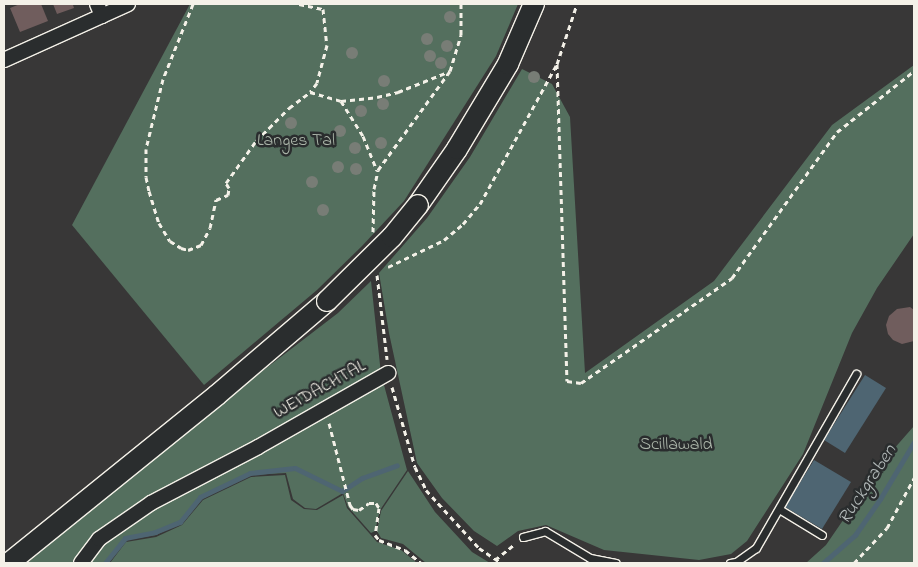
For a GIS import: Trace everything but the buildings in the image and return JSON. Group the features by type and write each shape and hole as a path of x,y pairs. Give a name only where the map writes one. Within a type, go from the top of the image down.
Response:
{"main road":[{"path":"9,563 210,401 327,301 392,237 418,205 457,149 503,72 534,4"}],"street":[{"path":"4,60 99,10 128,4"},
{"name":"WEIDACHTAL","path":"81,563 100,539 151,503 258,447 388,373"}],"lane":[{"path":"730,563 736,562 756,548 856,374"},
{"path":"779,509 822,535"},
{"path":"523,537 545,531 590,558 616,563"}],"path":[{"path":"193,4 163,79 146,148 146,177 152,205 162,230 174,245 188,250 202,245 210,228 216,200 228,195 229,188 226,183 256,142 289,108 310,92 317,83 327,45 323,9 299,4"},
{"path":"373,234 374,189 378,170 450,71 461,35 461,4"},
{"path":"385,268 444,240 469,217 495,179 557,64 578,4"},
{"path":"557,64 567,381 581,384 732,278 837,132 914,71"},
{"path":"310,92 341,101 377,97 398,92 450,71"},
{"path":"341,101 363,136 378,170"},
{"path":"376,272 388,373"},
{"name":"WEIDACHTAL","path":"388,373 415,467 426,490 479,548 501,563"},
{"path":"326,408 350,505 353,509 359,510 369,503 376,503 379,508 375,535 379,540 405,550 421,563"},
{"path":"854,563 887,528 914,478"},
{"path":"495,560 523,537"}],"green space":[{"name":"Langes Tal","path":"190,4 518,4 496,56 404,201 317,290 204,385 72,225"},
{"name":"Scillawald","path":"914,65 914,234 877,288 852,333 803,454 747,541 731,554 699,560 604,550 546,525 518,531 497,546 474,531 442,498 417,463 389,333 379,273 427,218 470,157 522,69 552,84 570,117 585,373 714,281 832,125"},
{"path":"371,281 381,374 407,470 380,510 375,531 371,533 348,507 343,493 316,509 305,508 293,499 286,473 251,475 202,499 181,523 156,535 126,540 108,563 27,563 222,402 338,313"},
{"path":"914,426 914,563 806,563 826,545 885,459"},
{"path":"408,471 435,512 472,552 490,563 426,563 403,544 381,538 377,531 381,511"},
{"path":"285,475 291,500 304,509 317,510 343,495 347,508 377,542 401,550 417,563 110,563 126,542 156,537 182,525 203,500 251,477"}],"water":[{"path":"865,375 886,388 845,453 824,440"},
{"path":"814,460 851,482 822,529 785,507"}],"waterway":[{"name":"Ruckgraben","path":"823,563 855,535 880,499 914,442"},
{"name":"Ruckgraben","path":"105,563 125,538 155,532 180,522 200,497 250,473 295,468 342,491 362,478 397,465"}]}
